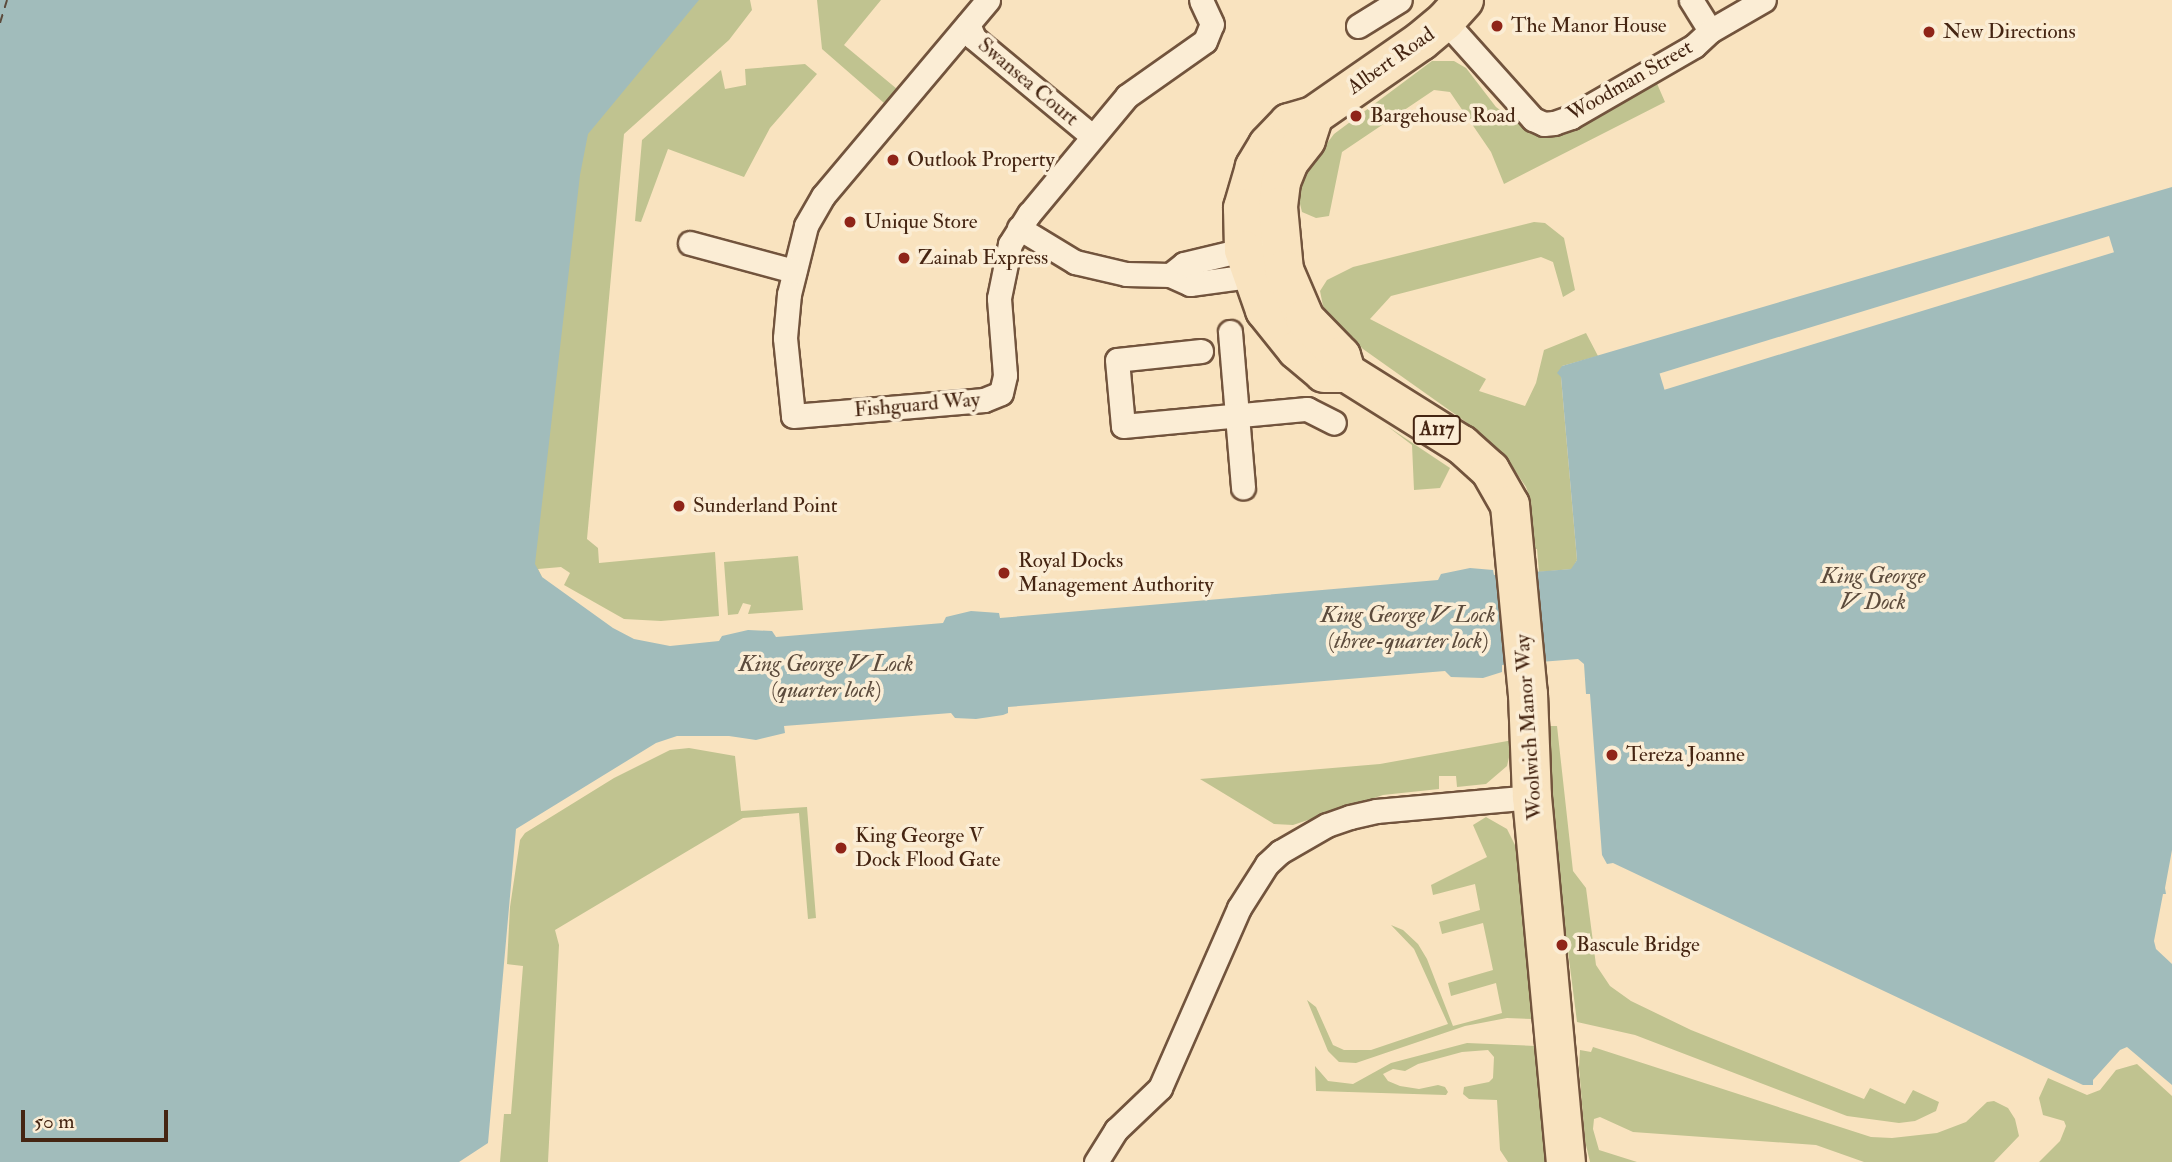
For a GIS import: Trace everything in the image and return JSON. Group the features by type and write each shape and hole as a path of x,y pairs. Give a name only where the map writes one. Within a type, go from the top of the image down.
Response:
{"highway":[{"name":"Albert Road","path":"1313,116 1449,9"},
{"name":"Woolwich Manor Way","path":"1313,116 1289,123 1268,145 1255,167 1243,208 1265,260 1270,318 1297,350 1324,373 1347,373 1484,462 1510,505 1528,694 1532,797 1566,1162"}],"street":[{"name":"Fishguard Way","path":"988,0 824,196 806,226 794,271 785,338 791,422 984,400 1004,394 999,298 1006,257 1019,228 1127,96 1205,41 1212,24 1201,0"},
{"path":"1358,26 1399,0"},
{"path":"1691,0 1710,31"},
{"name":"Woodman Street","path":"1449,9 1533,119 1544,124 1571,117 1695,46 1710,31 1764,0"},
{"name":"Swansea Court","path":"968,24 974,38 1092,136"},
{"path":"1019,228 1075,262 1126,274 1170,275 1190,284 1265,260"},
{"path":"690,243 794,271"},
{"path":"1230,332 1243,487"},
{"path":"1201,351 1117,360 1124,426 1307,409 1334,422"},
{"path":"1096,1162 1116,1130 1160,1088 1240,908 1267,864 1280,852 1327,825 1376,811 1532,797"}],"green space":[{"path":"524,0 750,0 752,10 729,40 624,134 587,539 598,548 599,563 715,552 719,616 661,621 624,619 564,585 570,573 561,567 538,569 542,577 370,516"},
{"path":"817,0 881,0 844,45 897,89 887,101 884,103 822,49"},
{"path":"1432,61 1454,61 1466,68 1496,107 1526,129 1541,135 1550,135 1655,79 1665,102 1504,184 1491,152 1450,92 1434,90 1342,152 1329,216 1316,218 1302,212 1298,196 1304,174 1334,134"},
{"path":"805,64 817,74 770,128 744,177 668,149 641,222 635,221 642,140 721,70 725,89 746,85 745,69"},
{"path":"1534,222 1545,223 1564,238 1575,290 1563,297 1553,262 1541,257 1391,296 1370,319 1486,379 1479,391 1525,406 1536,383 1544,350 1586,333 1598,356 1562,366 1561,377 1577,560 1572,569 1539,572 1537,549 1533,549 1531,501 1526,487 1505,456 1466,422 1363,349 1332,319 1323,306 1320,291 1327,280 1353,267"},
{"path":"1387,426 1450,468 1440,488 1414,490 1412,445"},
{"path":"798,556 803,610 748,614 751,605 743,603 738,614 728,615 724,562"},
{"path":"1547,726 1557,726 1573,871 1586,888 1596,965 1610,986 1631,1001 1691,1030 1864,1099 1870,1088 1905,1104 1913,1090 1939,1102 1936,1111 1915,1121 1899,1123 1847,1116 1635,1035 1577,1022 1548,794"},
{"path":"1513,740 1507,766 1486,784 1457,787 1456,776 1439,776 1439,789 1383,795 1293,825 1274,824 1200,779 1380,764"},
{"path":"689,748 735,756 741,811 807,807 816,918 808,919 799,813 743,818 555,930 559,945 548,1162 500,1162 504,1114 511,1114 523,966 507,964 510,907 520,840 525,833 614,778 670,750"},
{"path":"1486,817 1507,829 1518,851 1533,1019 1507,1018 1465,1026 1356,1063 1339,1062 1328,1051 1307,1000 1316,1007 1333,1045 1344,1050 1371,1050 1448,1024 1414,949 1391,925 1403,930 1418,944 1427,959 1453,1026 1502,1013 1496,983 1451,996 1448,983 1493,970 1483,923 1442,934 1439,922 1480,910 1475,884 1433,895 1431,885 1487,857 1473,825"},
{"path":"1467,1043 1535,1046 1545,1162 1508,1162 1500,1150 1497,1100 1469,1099 1463,1094 1464,1087 1489,1082 1493,1078 1494,1057 1488,1050 1462,1052 1418,1064 1405,1071 1393,1069 1383,1074 1388,1081 1400,1086 1419,1089 1438,1085 1445,1087 1448,1092 1446,1095 1316,1091 1315,1066 1328,1081 1353,1084 1391,1063"},
{"path":"1593,1047 1871,1137 1892,1138 1937,1133 1966,1122 1987,1102 1994,1101 2008,1108 2015,1119 2019,1136 1994,1162 1864,1162 1816,1145 1633,1132 1600,1117 1594,1119 1593,1129 1599,1150 1637,1162 1590,1162 1585,1141 1579,1067 1580,1050 1591,1052"},
{"path":"2137,1064 2172,1096 2172,1162 2039,1162 2060,1141 2066,1126 2064,1121 2043,1115 2039,1098 2048,1078 2087,1095 2100,1090 2116,1070"}],"water":[{"path":"0,0 699,0 588,134 580,175 535,564 542,577 613,628 634,639 670,646 719,641 722,636 748,630 772,631 776,637 943,623 946,617 971,611 999,613 1000,618 1438,580 1441,574 1470,568 1493,570 1494,575 1571,569 1577,560 1561,377 1557,373 1562,366 2172,187 2172,850 2166,894 2163,894 2154,941 2156,949 2172,964 2172,1085 2127,1047 2120,1050 2093,1080 2093,1085 2083,1085 1613,863 1607,864 1602,855 1590,694 1586,694 1584,664 1578,659 1502,665 1502,672 1483,678 1451,677 1445,671 1008,707 1008,713 1003,715 976,719 955,718 951,713 784,726 785,733 756,740 729,736 677,736 656,743 516,829 488,1143 459,1162 0,1162"}],"pier":[{"path":"2109,236 2114,252 1665,390 1660,373"}],"ferry route":[{"path":"0,23 7,0"}],"place":[{"name":"The Manor House","path":"1497,26"},
{"name":"New Directions","path":"1929,32"},
{"name":"Bargehouse Road","path":"1356,116"},
{"name":"Outlook Property","path":"893,160"},
{"name":"Unique Store","path":"850,222"},
{"name":"Zainab Express","path":"904,258"},
{"name":"Sunderland Point","path":"679,506"},
{"name":"Royal Docks Management Authority","path":"1004,573"},
{"name":"Tereza Joanne","path":"1612,755"},
{"name":"King George V Dock Flood Gate","path":"841,848"},
{"name":"Bascule Bridge","path":"1562,945"}],"water label":[{"name":"King George V Dock","path":"1873,589"},
{"name":"King George V Lock (three-quarter lock)","path":"1408,628"},
{"name":"King George V Lock (quarter lock)","path":"826,677"}]}
